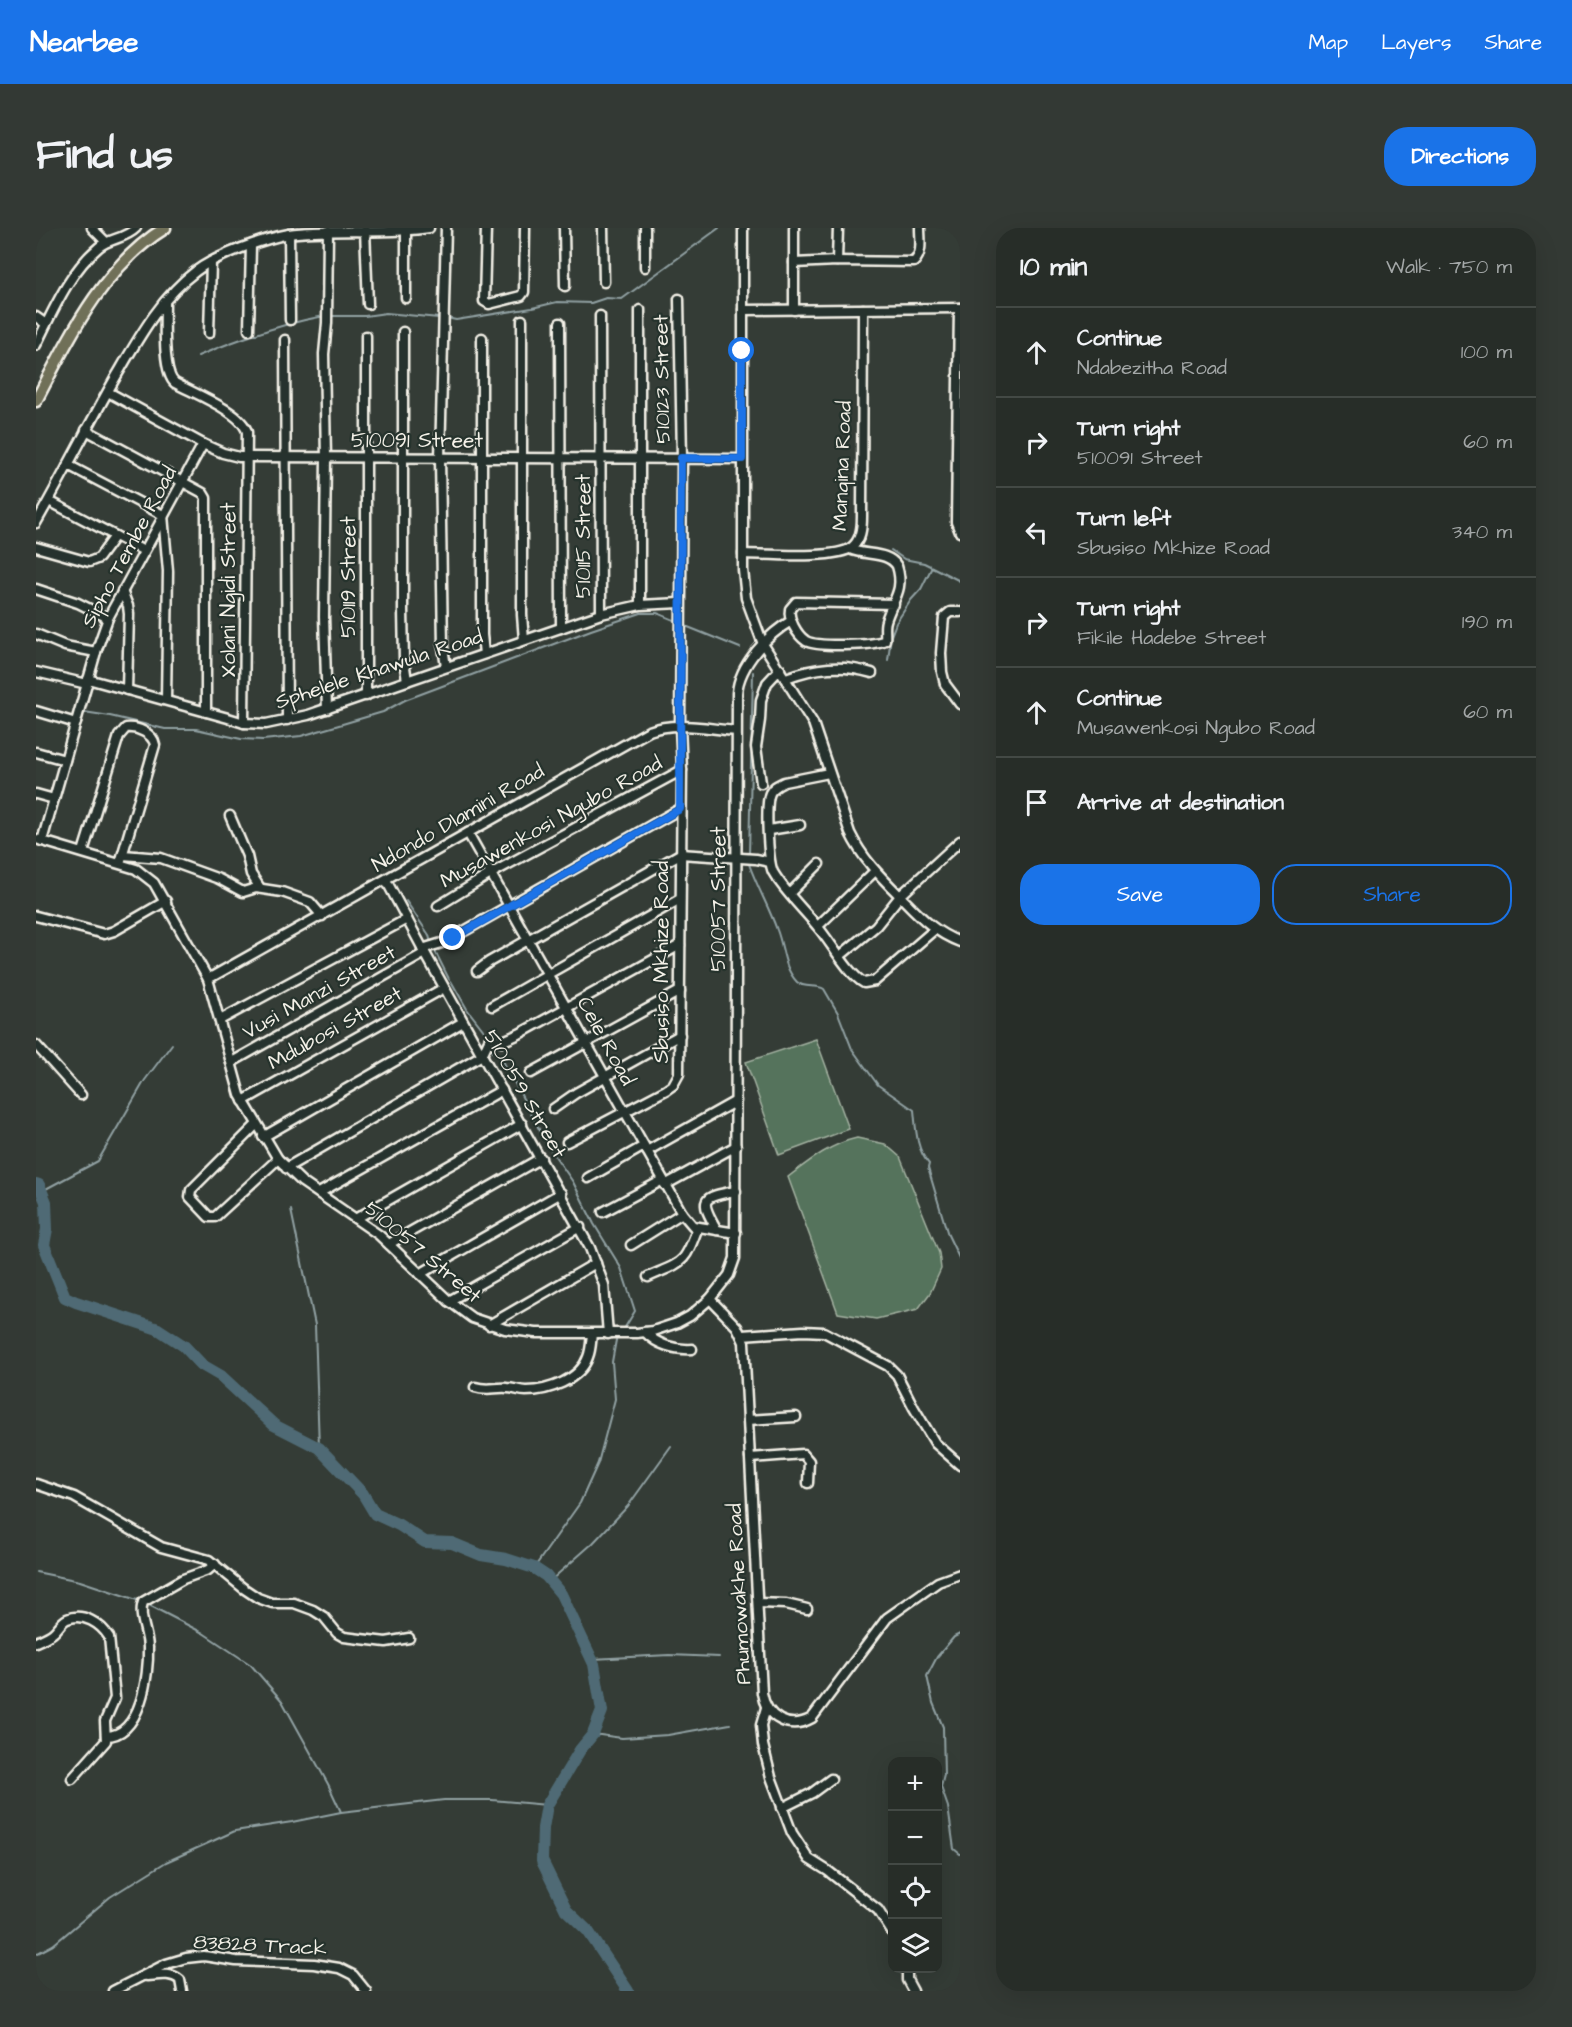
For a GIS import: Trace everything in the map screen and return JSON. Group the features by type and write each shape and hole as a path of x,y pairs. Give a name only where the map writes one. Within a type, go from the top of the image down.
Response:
{"main road":[{"path":"36,401 84,314 102,288 132,254 165,228"}],"street":[{"path":"92,228 106,242"},
{"path":"36,345 75,274 96,249 106,242 121,238 136,228"},
{"path":"36,523 86,430 153,316 195,271 251,245 289,234 365,230 405,231 429,228"},
{"path":"446,228 440,458 443,647 446,668"},
{"path":"486,228 484,301 489,304 520,296 524,292 525,228"},
{"path":"564,228 566,285"},
{"path":"603,228 604,282"},
{"path":"645,228 645,267"},
{"path":"744,228 742,459 746,598 763,644 813,723 850,833 858,850 875,871 934,930 960,942"},
{"path":"794,228 794,310"},
{"path":"837,261 838,228"},
{"path":"795,263 914,262 921,250 920,228"},
{"path":"365,230 368,304"},
{"path":"327,709 324,617 326,458 324,354 328,231"},
{"path":"405,231 406,298"},
{"path":"289,234 290,320"},
{"path":"249,330 251,245"},
{"path":"209,333 211,262"},
{"name":"510123 Street","path":"679,299 681,458"},
{"name":"Xolani Ngidi Street","path":"165,302 166,354 170,378 175,383 239,418 247,432 244,723"},
{"path":"744,310 959,308 956,522 960,532"},
{"name":"Manqina Road","path":"743,554 831,554 850,549 858,541 862,517 862,309"},
{"name":"510123 Street","path":"639,310 640,605"},
{"name":"510115 Street","path":"600,316 601,614"},
{"path":"36,317 46,324"},
{"path":"522,320 521,458 524,640"},
{"path":"560,323 561,628"},
{"path":"403,332 403,610 404,660 407,681"},
{"name":"510119 Street","path":"366,336 366,696"},
{"path":"482,338 482,635 484,654"},
{"path":"285,340 287,720"},
{"name":"510091 Street","path":"108,392 203,444 223,453 246,458 742,459"},
{"path":"86,430 203,494 207,502 206,712"},
{"name":"Sipho Tembe Road","path":"39,840 54,799 108,618 203,444"},
{"name":"Sbusiso Mkhize Road","path":"624,1110 666,1090 676,1081 680,1066 681,458"},
{"path":"68,465 163,515 168,571 166,700"},
{"path":"49,501 144,551"},
{"path":"36,547 89,562 99,558 115,536"},
{"path":"791,621 808,642 853,645 885,640 886,623 899,587 899,572 895,562 887,557 862,554 850,549"},
{"path":"36,589 62,597 108,618"},
{"path":"122,591 129,614 128,690"},
{"name":"510057 Street","path":"39,840 82,852 122,859 148,877 166,902 208,979 243,1101 278,1159 286,1168 357,1218 389,1244 449,1301 472,1318 489,1324 536,1333 645,1332 677,1323 690,1316 710,1299 725,1281 735,1258 737,686 742,674 763,644 774,632 791,621 790,609 793,603 800,601 894,604"},
{"name":"Sphelele Khawula Road","path":"36,672 128,690 244,723 266,724 327,709 601,614 640,605 680,603"},
{"path":"960,612 950,612 944,617 941,653 945,684 960,704"},
{"path":"36,634 65,646 96,652"},
{"path":"786,678 831,667 853,668 872,673"},
{"path":"761,783 756,747 760,700 767,683 780,669"},
{"path":"36,711 76,723"},
{"name":"Ndondo Dlamini Road","path":"208,979 649,731 661,727 680,726 736,731"},
{"path":"82,852 119,736 126,728 138,729 151,736 155,742 122,859 142,855 161,858 219,879 243,892 252,888 260,888 282,892 312,903 322,916"},
{"path":"36,752 65,760"},
{"name":"Musawenkosi Ngubo Road","path":"438,906 492,873 682,770"},
{"path":"829,773 784,782 774,787 769,797 770,862 778,879 818,926 854,975 864,983 871,983 934,930"},
{"path":"36,794 54,799"},
{"path":"423,951 445,942 680,809"},
{"path":"230,816 247,856 253,879 260,888"},
{"path":"769,830 800,825"},
{"name":"Cele Road","path":"468,833 681,1213 690,1224 698,1227"},
{"path":"840,956 876,926 900,896 960,841"},
{"path":"477,971 489,962 680,854 770,862"},
{"path":"790,893 819,864"},
{"path":"818,926 875,871"},
{"name":"510059 Street","path":"386,880 423,951 580,1227 596,1263 606,1295 608,1334"},
{"path":"492,1006 680,900"},
{"path":"36,916 104,934 114,931 166,902"},
{"path":"220,1020 407,919"},
{"path":"286,1168 482,1055 491,1036 498,1038 501,1042 519,1034 680,945"},
{"name":"Vusi Manzi Street","path":"232,1062 423,951"},
{"name":"Mdubosi Street","path":"243,1101 444,988"},
{"path":"531,1073 680,991"},
{"path":"263,1137 463,1022"},
{"path":"552,1109 680,1035"},
{"path":"36,1045 81,1095"},
{"path":"319,1193 502,1090"},
{"path":"588,1178 736,1101"},
{"path":"567,1142 624,1110"},
{"path":"357,1218 522,1124"},
{"path":"256,1125 191,1190 190,1197 209,1217 215,1218 243,1189 278,1159"},
{"path":"603,1212 736,1146"},
{"path":"389,1244 541,1158"},
{"path":"717,1230 706,1209 706,1202 710,1197 736,1191"},
{"path":"420,1274 561,1193"},
{"path":"631,1245 681,1213"},
{"path":"449,1301 580,1227"},
{"path":"648,1277 682,1261 688,1253 698,1227 736,1233"},
{"path":"489,1324 596,1263"},
{"path":"710,1299 737,1326 742,1335 824,1332 888,1366 897,1375 935,1443 960,1465"},
{"path":"645,1332 653,1341 662,1345 692,1348"},
{"path":"475,1387 488,1390 509,1388 527,1391 566,1381 578,1372 587,1360 592,1334"},
{"name":"Phumowakhe Road","path":"742,1335 745,1349 762,1693 766,1708 775,1718 786,1723 798,1724 812,1718 887,1618 938,1582 960,1574"},
{"path":"748,1420 796,1417"},
{"path":"750,1458 806,1455 809,1461 808,1484"},
{"path":"36,1484 74,1497 161,1547 177,1553 200,1556 214,1564 250,1594 272,1603 294,1604 313,1610 324,1617 337,1633 344,1637 386,1642 409,1638"},
{"path":"106,1736 113,1736 124,1730 131,1723 140,1705 145,1684 148,1648 142,1609 144,1602 183,1579 208,1570 214,1564"},
{"path":"758,1603 793,1605 807,1609"},
{"path":"36,1642 54,1632 68,1619 75,1617 92,1622 105,1630 109,1637 115,1698 105,1721 106,1736 103,1746 72,1779"},
{"path":"766,1708 761,1725 762,1737 771,1777 792,1833 809,1859 878,1910 888,1926"},
{"path":"782,1808 812,1793 831,1779"},
{"name":"83828 Track","path":"113,1991 177,1960 204,1956 236,1961 314,1964 339,1968 353,1975 366,1991"},
{"path":"907,1973 913,1991"},
{"path":"144,1976 166,1974 175,1976 180,1980 182,1991"}],"green space":[{"path":"816,1039 849,1129 779,1155 746,1062"},
{"path":"857,1138 885,1144 900,1157 939,1253 941,1269 930,1293 918,1309 876,1319 838,1313 788,1177 829,1149"}],"waterway":[{"path":"447,318 456,320 557,302 591,303 606,298 622,299 719,228"},
{"path":"331,316 365,316 386,313 439,318"},
{"path":"198,356 260,333 324,316"},
{"path":"891,550 904,559 924,563 960,581"},
{"path":"888,660 891,636 896,623 921,589 932,567"},
{"path":"84,712 165,729 196,729 241,739 263,740 301,736 383,712 405,700 641,613 657,613 674,620"},
{"path":"683,625 740,648"},
{"path":"749,855 753,672"},
{"path":"749,864 774,922 786,964 792,976 800,984 824,989 838,1013 852,1049 878,1085 914,1110 921,1152 929,1164 928,1168 948,1235 960,1260"},
{"path":"406,901 429,935 431,944"},
{"path":"434,949 449,979"},
{"path":"451,981 467,1009 488,1036"},
{"path":"490,1043 493,1052 502,1059 548,1146 573,1182 594,1224 621,1268 635,1311 624,1329"},
{"path":"42,1191 98,1161 145,1080 172,1044"},
{"path":"36,1184 39,1185 46,1202 47,1229 44,1245 65,1297 158,1329 184,1346 202,1365 221,1376 274,1425 319,1448 363,1494 375,1514 399,1525 425,1542 452,1543 481,1555 506,1559 534,1568 546,1576 561,1594 594,1664 602,1711 593,1734 580,1750 547,1805 543,1828 542,1861 566,1910 588,1931 628,1991"},
{"path":"291,1210 315,1325 319,1448"},
{"path":"534,1568 580,1503 598,1463 615,1399 612,1362 616,1340"},
{"path":"550,1581 593,1543 628,1506 671,1446"},
{"path":"36,1572 80,1581 140,1601"},
{"path":"145,1603 203,1633 251,1665 282,1701 341,1812"},
{"path":"960,1634 954,1637 937,1657 927,1676 933,1703 943,1727 944,1775 941,1787 948,1807 954,1849 960,1854"},
{"path":"592,1659 669,1655 719,1657"},
{"path":"593,1734 622,1738 668,1735 730,1724"},
{"path":"36,1954 53,1945 110,1897 166,1862 235,1831 341,1812 444,1800 492,1800 547,1805"}],"route":[{"path":"453,938 680,809 682,770 680,726 681,458 742,459 742,351"}]}
